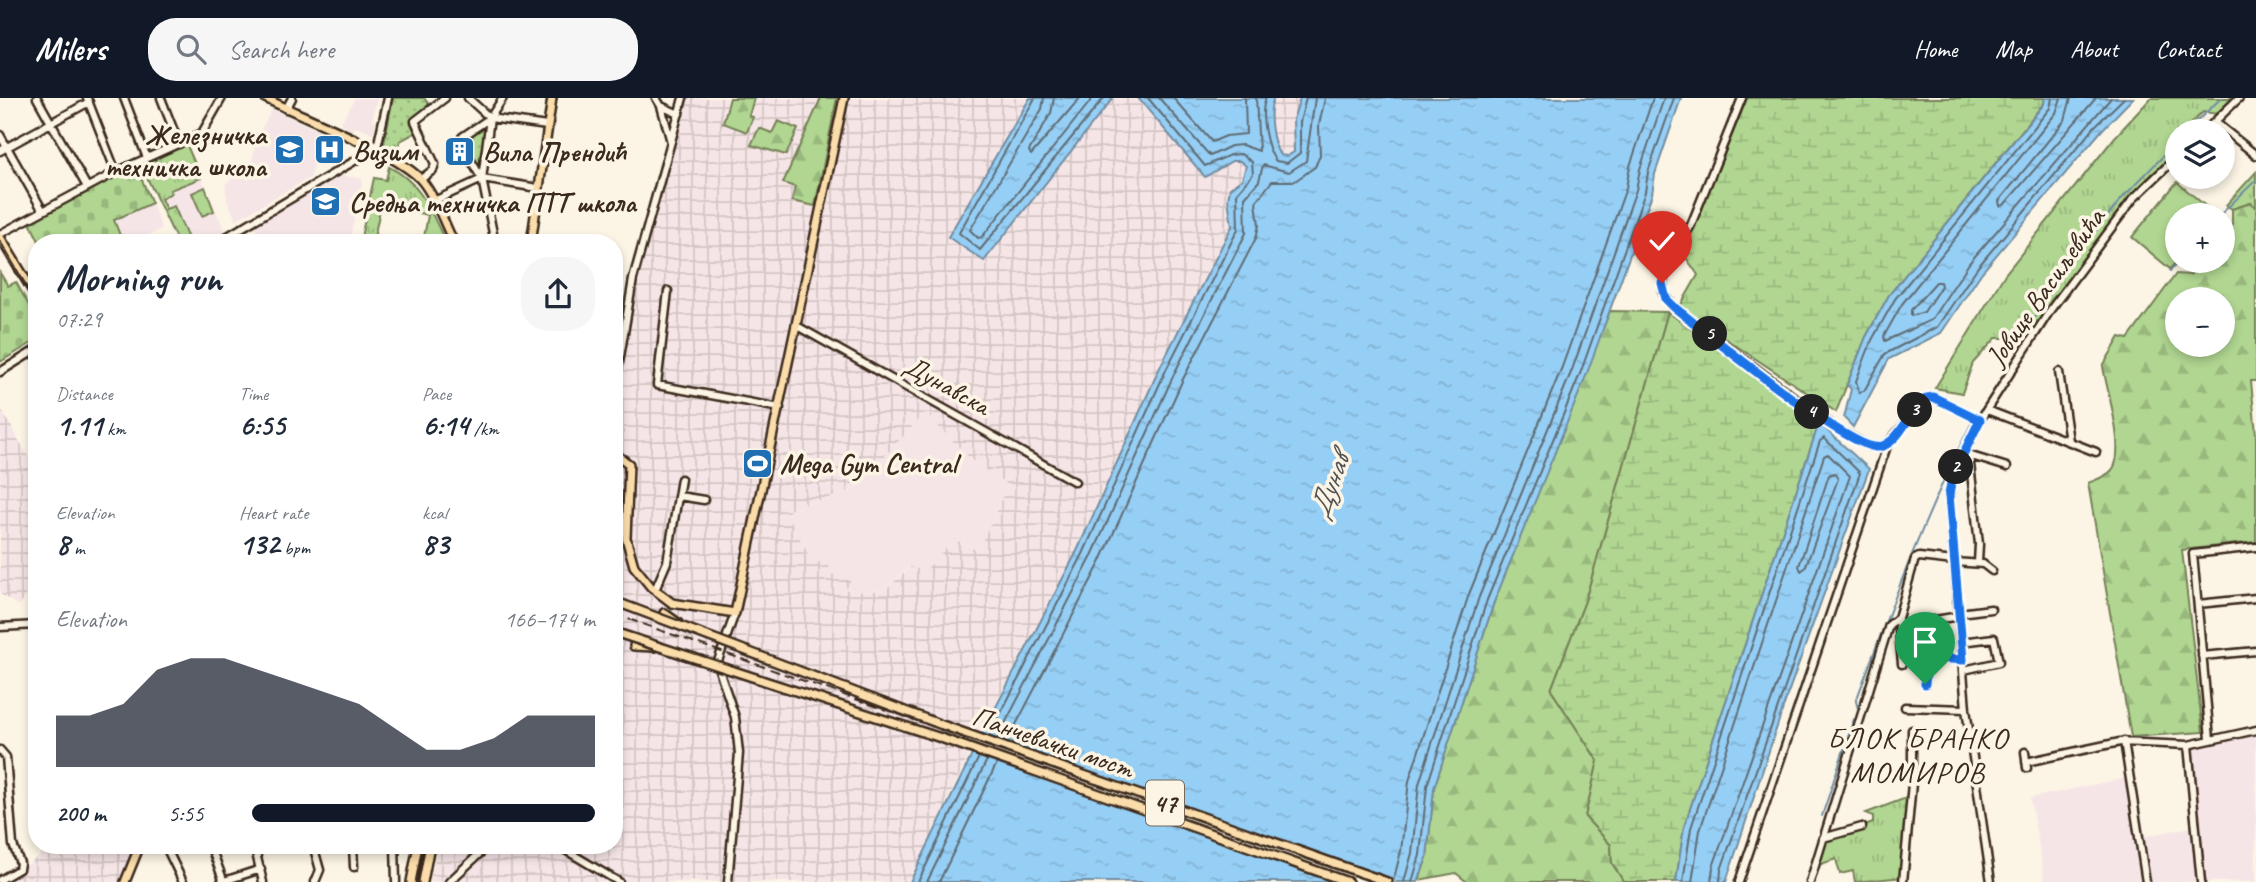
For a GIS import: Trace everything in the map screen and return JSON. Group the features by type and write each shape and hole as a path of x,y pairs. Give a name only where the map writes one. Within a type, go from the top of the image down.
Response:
{"main road":[{"path":"265,98 373,150 421,179 450,234"},
{"path":"532,234 552,98"},
{"path":"623,458 629,467 626,546 634,566 654,590 678,606 736,613 844,98"},
{"path":"0,235 28,283"},
{"name":"47","path":"623,603 681,626"},
{"path":"664,613 681,626"},
{"name":"Панчевачки мост","path":"681,626 942,725 1387,882"},
{"name":"47","path":"623,635 665,648"},
{"path":"634,646 665,648"},
{"name":"Панчевачки мост","path":"665,648 938,737 1348,882"},
{"path":"125,882 136,854"},
{"path":"411,882 416,854"},
{"path":"423,882 428,854"}],"street":[{"path":"37,98 87,187"},
{"path":"124,98 147,158"},
{"path":"162,98 179,144"},
{"path":"0,235 116,172 204,131 222,98"},
{"path":"286,108 292,98"},
{"path":"231,234 373,150 378,143 388,98"},
{"path":"427,98 434,107"},
{"path":"421,179 435,165 415,121 444,98"},
{"path":"468,98 490,118 547,126"},
{"path":"493,234 482,179 461,142 466,134 490,118 503,98"},
{"path":"656,98 661,106 671,143"},
{"path":"623,335 633,279 683,98"},
{"path":"1742,98 1691,225 1664,272 1663,293 1675,308 1827,423 1869,446 1879,447 1888,443"},
{"path":"2219,119 2239,98"},
{"path":"3,149 88,100 116,172"},
{"path":"661,106 679,114"},
{"path":"482,179 490,118"},
{"path":"0,135 3,149 43,211"},
{"path":"2235,138 2256,155"},
{"name":"Јовице Васиљевића","path":"1991,882 1966,709 1949,495 1952,477 1966,454 1980,420 2036,331 2111,225 2146,184 2165,167"},
{"path":"434,201 482,179 538,188"},
{"path":"668,291 657,385 780,408"},
{"name":"Дунавска","path":"797,326 1075,482"},
{"path":"0,372 28,355"},
{"path":"2059,372 2069,441"},
{"path":"1739,882 1888,443 1927,398 1933,397 1980,420"},
{"path":"1987,410 2096,452"},
{"path":"1978,563 1979,544 1966,454 2007,467"},
{"path":"654,590 667,562 681,479"},
{"path":"679,496 704,500"},
{"path":"2210,738 2193,554 2256,547"},
{"path":"1902,664 1898,620 1916,558 1978,563 1988,565 1992,571"},
{"path":"2198,604 2256,598"},
{"path":"1898,620 1906,625 1991,609"},
{"path":"728,882 739,753 735,718 717,664 736,613"},
{"path":"1810,882 1888,625 1898,620"},
{"path":"0,627 28,625"},
{"path":"1961,642 1994,638 1999,662 1964,670"},
{"path":"2202,656 2256,651"},
{"path":"1925,684 1927,657 1963,660"},
{"path":"1905,708 1966,709"},
{"path":"1903,882 1912,771 1912,730"},
{"path":"2025,752 2027,765 2124,741 2188,745 2256,730"},
{"path":"2124,741 2146,882"},
{"path":"2188,745 2201,882"},
{"path":"0,750 6,757 13,845 20,866 0,880"},
{"path":"1823,838 1862,827"},
{"path":"170,854 184,882"},
{"path":"213,854 222,882 261,869"},
{"path":"257,854 263,882"},
{"path":"315,882 320,870 316,854"},
{"path":"353,854 354,867"},
{"path":"395,854 396,882"},
{"path":"449,882 479,854"},
{"path":"573,854 619,882"},
{"path":"604,872 609,882"}],"shaded area":[{"path":"355,98 377,98 372,120 376,122 373,133 354,127 352,130 340,124"},
{"path":"685,98 1300,98 1293,120 1293,152 1246,173 1230,188 1228,200 1232,226 1160,367 1077,551 972,749 910,882 430,882 436,854 623,854 623,349 635,280","holes":["925,413 973,461 1008,485 978,550 954,539 925,571 910,567 885,590 853,592 846,589 850,581 828,573 830,561 813,563 787,514 791,509 852,491"]},
{"name":"Железничка техничка школа","path":"272,109 320,131 311,177 236,220 227,200 225,184 251,165 257,137"},
{"path":"186,143 225,231 220,234 174,234 140,163"},
{"name":"Средња техничка ПТТ школа","path":"342,175 363,179 351,234 258,234 255,225"},
{"path":"152,203 162,229 152,234 119,234 113,220"},
{"path":"0,407 28,456 28,590 19,606 0,594"},
{"path":"925,412 973,461 1008,485 978,550 954,539 925,572 909,567 885,590 852,592 813,563 787,515 791,509 852,491"},
{"path":"2256,733 2256,882 2045,882 2030,798 2135,776 2145,836 2192,827 2184,745"},
{"path":"42,854 130,854 119,882 4,882"}],"green space":[{"path":"393,98 424,98 431,107 411,123 415,133 400,141 397,155 384,143"},
{"path":"730,98 754,98 749,116 753,117 747,132 723,123"},
{"path":"821,98 837,98 815,206 792,201 795,187 783,183"},
{"path":"1747,98 2045,98 2044,103 1889,295 1866,337 1836,412 1679,308 1698,275 1680,249 1695,225"},
{"path":"2151,98 2234,98 2218,114 2203,112 2196,119 2165,119 2165,162 2137,189 2029,338 1996,338 1973,363 1962,393 1935,388 2005,274 2115,137"},
{"path":"778,121 798,129 786,155 751,145 759,128 772,133"},
{"path":"487,122 482,170 476,170 464,141"},
{"path":"186,143 201,178 170,190 171,193 161,199 166,209 174,206 186,234 174,234 140,163"},
{"path":"135,164 152,203 114,220 119,234 36,234 29,221"},
{"path":"389,167 409,181 424,199 442,234 425,234 428,215 405,210 406,204 388,200 381,205 375,234 362,234 374,178 386,180"},
{"path":"2256,172 2256,208 2251,203 2235,208 2235,203 2228,203"},
{"path":"205,187 214,211 202,216 192,193"},
{"path":"2171,189 2185,189 2202,203 2165,203 2165,265 2132,237"},
{"path":"2251,203 2256,208 2256,381 2251,381 2256,434 2256,542 2182,550 2203,732 2131,737 2088,483 2110,472 2116,461 2117,435 2103,366 2120,337 2128,339 2165,289 2165,357 2235,357 2235,287 2166,287 2176,274 2235,273 2235,208"},
{"path":"0,273 8,286 16,282 28,304 28,345 0,362"},
{"path":"1610,311 1668,312 1585,601 1551,690 1598,761 1585,817 1611,845 1612,863 1624,882 1467,882 1456,873 1419,880 1427,857 1434,788 1494,602"},
{"path":"1668,312 1819,423 1684,827 1676,882 1624,882 1612,863 1611,845 1585,817 1598,761 1551,690 1585,601"},
{"path":"1909,797 1903,877 1855,882 1853,871 1840,874 1836,859 1818,865 1826,840 1873,823 1873,816 1866,813"}],"water":[{"path":"1030,98 1113,98 984,261 948,237"},
{"name":"Дунав","path":"1138,98 1274,98 1271,111 1273,135 1280,155 1287,156 1294,152 1293,120 1300,98 1681,98 1655,174 1652,194 1586,376 1494,602 1434,788 1427,857 1418,882 910,882 985,728 1077,551 1160,367 1232,226 1228,199 1230,188 1242,179 1246,166 1240,161 1232,161 1205,177"},
{"path":"2045,98 2133,98 2102,130 1982,272 1941,333 1889,359 1853,427 1844,418 1851,389 1847,385 1866,337 1889,295 2044,104"},
{"path":"1819,423 1869,469 1787,696 1726,882 1676,882 1684,827"}],"pier":[{"path":"978,734 1397,882 1336,882 969,753"}],"waterway":[{"path":"2199,119 2221,98"},
{"path":"2017,344 2069,263 2125,195 2165,154"},
{"path":"2232,203 2256,180"},
{"path":"1858,709 1856,701 1909,561 1971,424"},
{"path":"1822,816 1854,719"}],"tram line":[{"path":"0,241 28,289"}],"railway":[{"path":"623,617 1374,882"}],"place":[{"name":"Железничка техничка школа","path":"289,150"},
{"name":"Визим","path":"330,150"},
{"name":"Вила Прендић","path":"460,151"},
{"name":"Средња техничка ПТТ школа","path":"326,202"},
{"name":"Mega Gym Central","path":"757,463"}],"district":[{"name":"БЛОК БРАНКО МОМИРОВ","path":"1918,755"}],"route":[{"path":"1662,283 1663,293 1670,304 1819,418 1864,445 1879,447 1888,443 1921,401 1927,398 1933,397 1980,420 1952,477 1949,495 1963,660 1930,655 1924,664 1925,684"}]}
